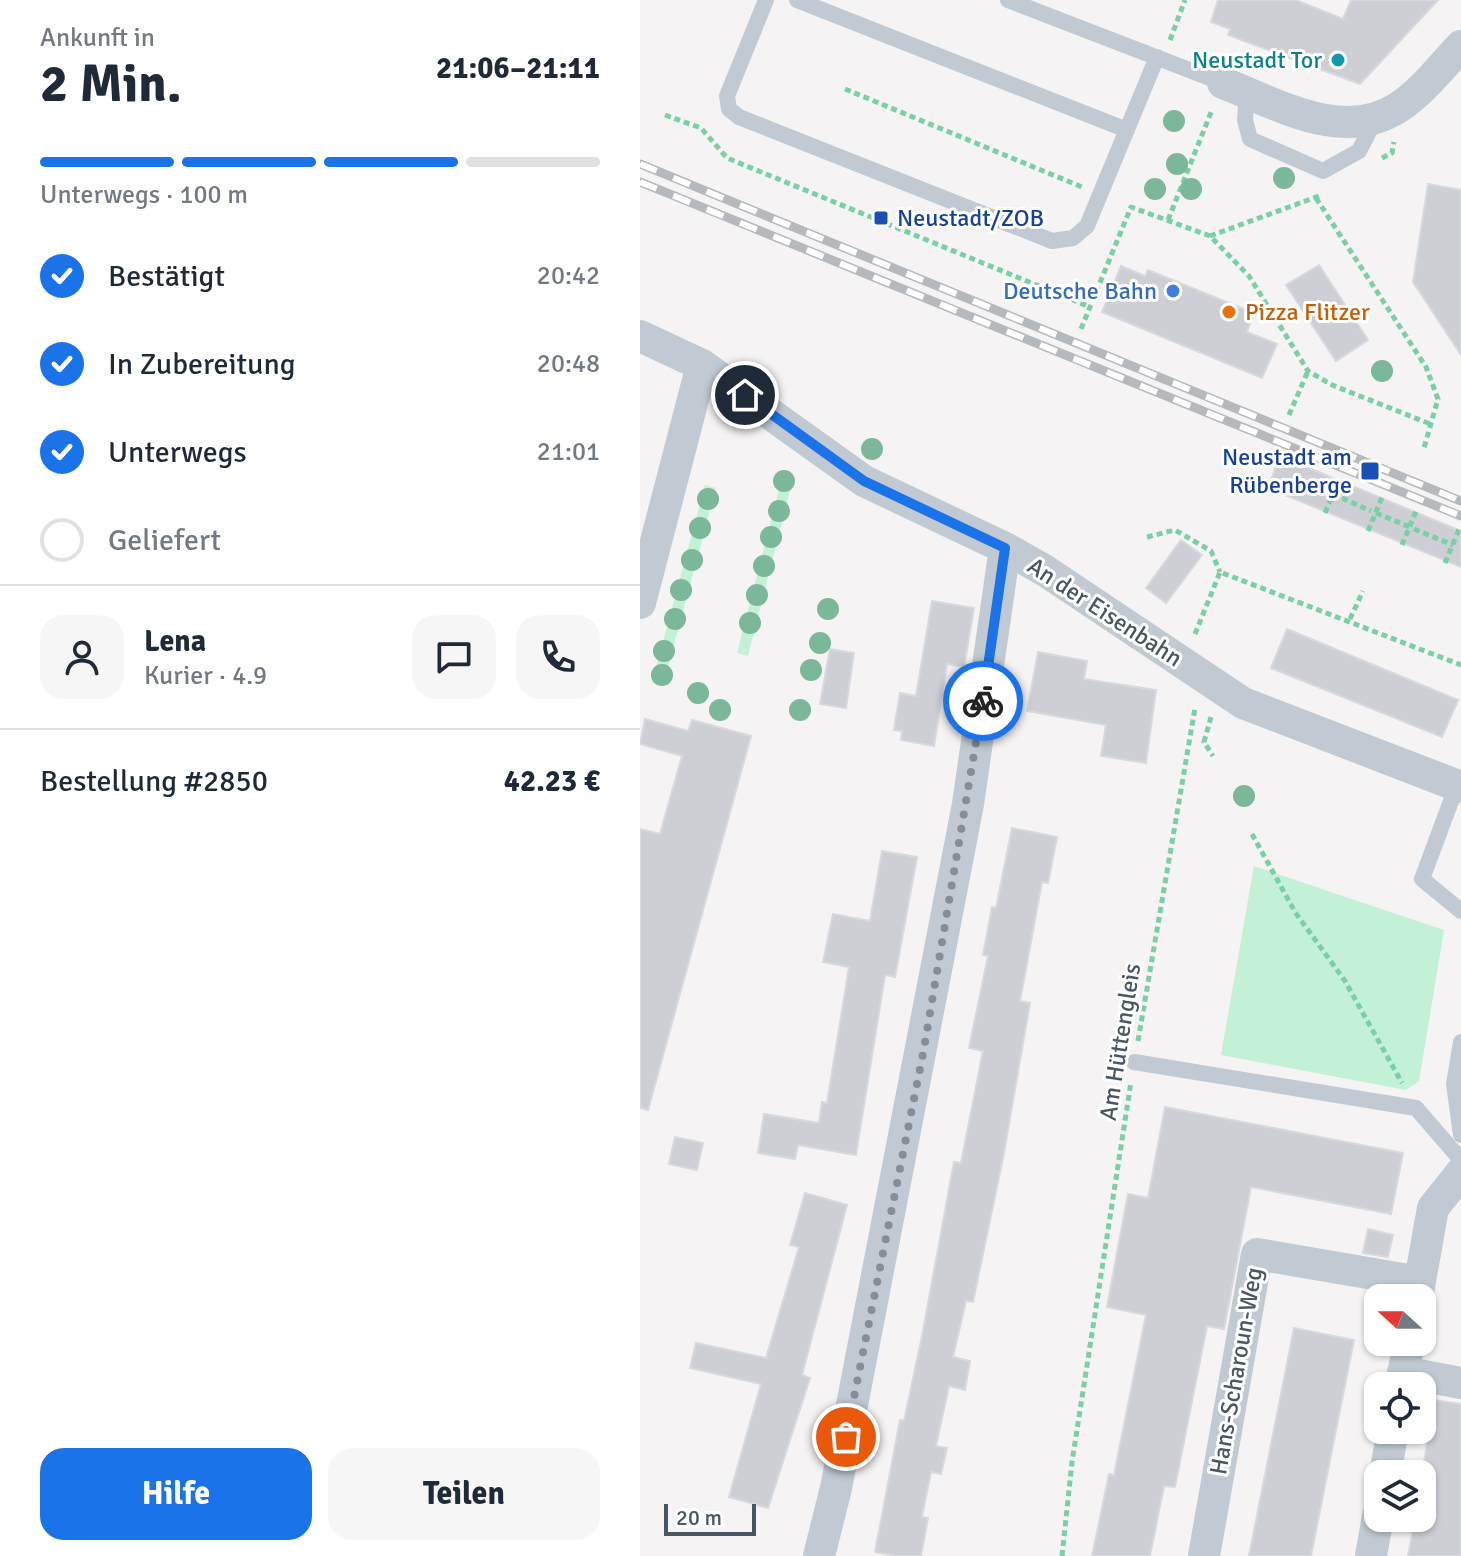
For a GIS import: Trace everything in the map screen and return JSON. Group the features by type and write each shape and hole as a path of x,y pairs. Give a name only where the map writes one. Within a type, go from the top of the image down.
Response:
{"street":[{"path":"1235,88 1326,121 1352,124 1376,118 1401,106 1461,46"},
{"name":"An der Eisenbahn","path":"640,336 702,365 846,471 1005,548 1243,703 1459,786"},
{"path":"640,603 702,365"},
{"path":"819,1556 836,1488 923,1054 968,804 1005,548"},
{"path":"1419,1284 1433,1208 1461,1173"},
{"name":"Hans-Scharoun-Weg","path":"1204,1556 1257,1254 1391,1284"},
{"path":"1404,1367 1461,1383"},
{"path":"1371,1556 1375,1532"}],"lane":[{"path":"766,0 727,96 729,109 739,117 1052,241 1068,240 1083,231 1160,59"},
{"path":"797,0 1127,130"},
{"path":"1008,0 1235,88 1250,139 1323,171 1359,151 1376,118"},
{"path":"1459,786 1422,879 1461,911"},
{"path":"1461,1042 1454,1084 1461,1135"},
{"path":"1134,1062 1416,1108 1461,1160"}],"path":[{"path":"1160,59 1185,0"},
{"path":"1168,220 1235,88"},
{"path":"845,89 1131,207 1210,236 1249,276 1308,371 1332,385 1433,425"},
{"path":"665,115 701,128 727,158 1090,307"},
{"path":"1210,236 1316,198 1426,367 1438,399 1424,448"},
{"path":"1081,329 1131,207"},
{"path":"1289,415 1308,371"},
{"path":"1325,513 1340,477"},
{"path":"1333,494 1453,545"},
{"path":"1368,531 1383,495"},
{"path":"1402,545 1412,528 1417,509"},
{"path":"1445,563 1460,527"},
{"path":"1147,537 1175,530 1211,551 1220,572 1320,614 1350,619 1461,665"},
{"name":"Am Hüttengleis","path":"1062,1556 1072,1462 1134,1062 1203,675 1191,646 1220,572"},
{"path":"1350,619 1363,591"},
{"path":"1252,834 1295,912 1345,981 1416,1108"}],"green space":[{"path":"784,470 793,479 748,656 737,653"},
{"path":"705,485 716,488 663,686 652,683"},
{"path":"1254,866 1444,930 1419,1081 1406,1090 1221,1055"}],"building":[{"name":"Neustadt Tor","path":"1218,0 1296,0 1343,19 1351,0 1438,0 1360,84 1228,35 1230,29 1211,22"},
{"path":"1428,184 1461,190 1461,355 1413,282"},
{"path":"1319,265 1368,340 1336,361 1286,285"},
{"path":"1121,266 1145,276 1148,270 1254,313 1247,332 1277,344 1262,378 1102,312"},
{"path":"1280,456 1461,531 1461,567 1268,488"},
{"path":"1181,540 1202,555 1166,603 1146,588"},
{"path":"932,601 974,608 964,667 947,664 934,746 901,740 902,731 894,730 900,693 916,696"},
{"path":"1287,629 1458,700 1442,737 1271,668"},
{"path":"830,649 854,653 846,708 820,704"},
{"path":"1038,652 1087,661 1084,679 1156,690 1146,763 1101,756 1106,725 1027,711"},
{"path":"645,719 688,731 692,720 751,736 648,1110 640,1108 640,829 660,834 682,756 640,744"},
{"path":"1012,828 1057,837 1048,883 1042,882 1020,1001 1030,1003 1004,1153 973,1302 966,1301 953,1357 970,1361 965,1390 949,1386 936,1446 947,1448 941,1474 931,1472 922,1517 928,1518 921,1556 896,1556 875,1552 900,1420 904,1421 922,1336 954,1162 961,1163 983,1051 969,1048 988,956 983,955 992,907 996,908"},
{"path":"882,851 917,857 895,977 885,975 856,1155 798,1145 795,1159 758,1153 764,1114 819,1123 822,1102 827,1103 849,967 823,962 833,914 870,921"},
{"path":"1165,1107 1403,1153 1391,1214 1251,1187 1224,1329 1207,1326 1175,1487 1164,1486 1150,1556 1092,1556 1109,1474 1114,1475 1146,1315 1107,1307 1128,1194 1148,1198"},
{"path":"675,1137 703,1143 697,1170 669,1164"},
{"path":"805,1193 847,1205 802,1375 810,1378 768,1508 729,1497 761,1384 690,1368 696,1343 766,1358 799,1247 790,1245"},
{"path":"1368,1229 1393,1235 1388,1257 1363,1253"},
{"path":"1294,1328 1354,1340 1311,1556 1249,1556"},
{"path":"1436,1400 1461,1404 1461,1556 1408,1556 1412,1532 1436,1532 1436,1460 1424,1460 1427,1444 1436,1444"}],"railway":[{"path":"640,164 1461,501"},
{"path":"640,182 1461,516"}],"way so far":[{"path":"846,1437 923,1054 968,804 983,701"}],"place":[{"name":"Neustadt Tor","path":"1338,60"},
{"name":"Neustadt/ZOB","path":"881,218"},
{"name":"Deutsche Bahn","path":"1173,291"},
{"name":"Pizza Flitzer","path":"1229,312"},
{"name":"Neustadt am Rübenberge","path":"1370,471"}],"route":[{"path":"745,395 831,461 864,481 1005,548 983,701"}]}
